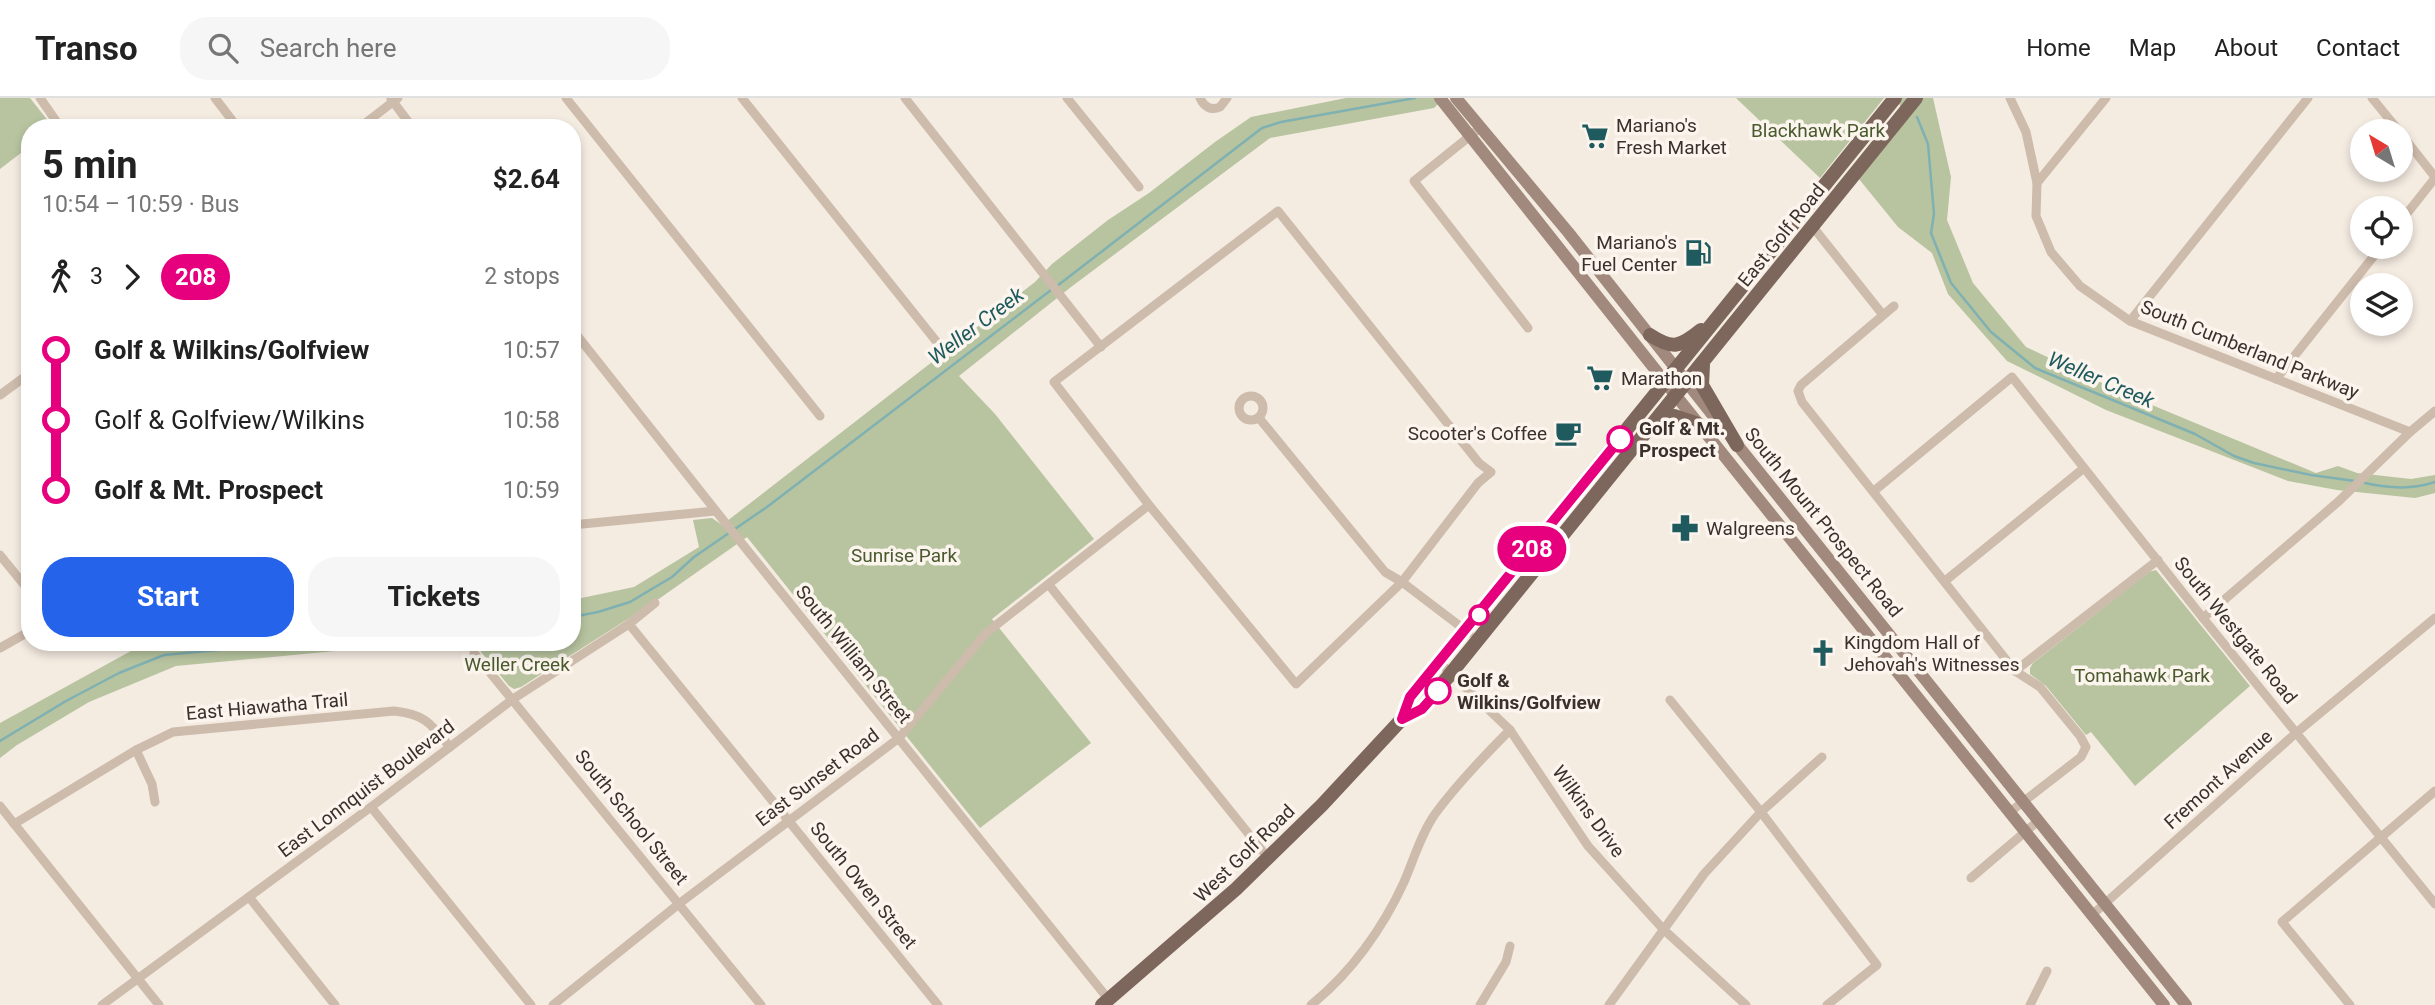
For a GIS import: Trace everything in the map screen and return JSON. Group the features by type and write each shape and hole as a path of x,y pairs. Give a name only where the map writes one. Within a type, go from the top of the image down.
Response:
{"main road":[{"name":"South Mount Prospect Road","path":"1440,98 1458,108 1676,397 2162,1004"},
{"name":"East Golf Road","path":"1666,383 1895,98"},
{"name":"East Golf Road","path":"1676,397 1916,98"},
{"name":"South Mount Prospect Road","path":"1476,132 1650,335 2186,1005"},
{"path":"1650,335 1671,345 1684,344 1721,314"},
{"path":"1703,365 1702,384 1737,445"},
{"name":"West Golf Road","path":"1402,719 1410,697 1666,383"},
{"name":"West Golf Road","path":"1105,1002 1205,917 1268,858 1339,788 1402,719 1422,709 1676,397"},
{"path":"1655,424 1674,416 1698,424"}],"street":[{"path":"40,98 55,119"},
{"path":"215,98 231,119"},
{"path":"566,98 820,416"},
{"path":"742,98 940,346"},
{"path":"905,98 1101,347"},
{"path":"1067,98 1139,187"},
{"path":"1200,98 1205,106 1213,109 1220,107 1227,98"},
{"name":"South Cumberland Parkway","path":"2010,98 2026,132 2037,183 2036,216 2051,252 2080,286 2130,321 2410,432"},
{"path":"2037,183 2106,98"},
{"path":"2130,321 2308,98"},
{"path":"2372,98 2389,119"},
{"path":"370,119 394,99 407,119"},
{"path":"1476,132 1414,181 1528,328"},
{"path":"2413,149 2435,177 2413,205"},
{"path":"1278,211 1479,463 1491,471 1478,483 1402,582 1296,684 1149,505 1054,382 1101,347 1278,211"},
{"path":"1813,227 1883,315"},
{"path":"2276,379 2371,259"},
{"path":"1894,306 1801,385 1798,391 1802,402 2015,671 2040,687 2086,747 2081,757 2010,812"},
{"name":"South William Street","path":"581,340 899,738 1105,1002"},
{"name":"South Westgate Road","path":"1874,491 2012,377 2435,904"},
{"path":"0,395 21,380"},
{"path":"2203,618 2339,501 2435,411"},
{"path":"1259,418 1385,572 1479,641"},
{"path":"1945,581 2084,468"},
{"name":"East Sunset Road","path":"553,1005 680,903 899,738 986,633 1149,505"},
{"path":"581,524 715,510"},
{"path":"0,555 21,581"},
{"path":"2015,671 2158,561"},
{"path":"1049,585 1268,858"},
{"name":"East Lonnquist Boulevard","path":"102,1005 513,699 629,624 655,603"},
{"name":"Fremont Avenue","path":"2092,915 2296,733 2435,618"},
{"name":"South Owen Street","path":"629,624 938,1005"},
{"path":"0,648 21,636"},
{"name":"South School Street","path":"474,653 761,1005"},
{"name":"Wilkins Drive","path":"1440,663 1510,730 1588,846 1662,929 1746,1005"},
{"path":"1670,700 1761,811 1877,965 1827,1005"},
{"name":"East Hiawatha Trail","path":"14,824 136,750 173,733 394,711 413,713 428,721 450,747"},
{"path":"1311,1005 1326,993 1352,964 1385,918 1435,815 1510,730"},
{"path":"136,750 152,784 155,802"},
{"path":"1609,1005 1704,874 1761,811 1822,757"},
{"path":"2350,1005 2282,922 2435,791"},
{"path":"0,806 159,1005"},
{"path":"371,807 531,1005"},
{"path":"1971,878 2038,821"},
{"path":"249,897 335,1005"},
{"path":"1480,1005 1506,962 1510,946"},
{"path":"2030,1005 2047,971"},
{"path":"2162,1004 2176,992"}],"green space":[{"path":"0,98 30,98 47,119 21,119 21,153 0,169"},
{"name":"Sunrise Park","path":"1346,98 1444,98 1434,108 1270,138 1071,287 959,376 995,414 1094,539 992,619 1091,743 980,828 747,537 653,603 581,649 581,598 634,587 699,547 693,520 712,518 722,525 1035,282 1052,264 1108,220 1251,117"},
{"name":"Blackhawk Park","path":"1736,98 1884,98 1820,178"},
{"name":"Weller Creek","path":"1898,98 1933,98 1951,177 1947,220 1973,283 2026,347 2123,393 2316,473 2338,466 2357,473 2411,479 2435,475 2435,493 2415,498 2337,490 2288,481 2106,410 2007,361 1948,294 1932,253 1898,227 1859,179 1904,123"},
{"name":"Tomahawk Park","path":"2156,570 2250,686 2135,786 2091,732 2086,735 2046,686 2030,674 2030,668 2149,572"},
{"name":"Weller Creek","path":"131,651 335,651 176,666 89,702 0,758 0,723"},
{"name":"Sunrise Park","path":"480,651 578,651 521,687 514,689"}],"waterway":[{"name":"Weller Creek","path":"1057,286 1262,128 1281,122 1415,98"},
{"name":"Weller Creek","path":"1917,117 1928,144 1934,214 1931,233 1951,283 1991,332 2035,368 2195,434 2234,456 2311,475 2355,481"},
{"name":"Weller Creek","path":"581,615 630,602 672,577 694,557 767,507 1051,290"},
{"name":"Weller Creek","path":"2361,482 2398,487 2435,482"},
{"name":"Weller Creek","path":"0,741 119,673 164,655 207,651"}],"bus line":[{"name":"208","path":"1438,691 1422,709 1402,719 1410,697 1620,439"}],"place":[{"name":"Mariano's Fresh Market","path":"1595,136"},
{"name":"Mariano's Fuel Center","path":"1698,253"},
{"name":"Marathon","path":"1600,378"},
{"name":"Scooter's Coffee","path":"1568,433"},
{"name":"Golf & Mt. Prospect","path":"1620,439"},
{"name":"Walgreens","path":"1685,528"},
{"name":"Kingdom Hall of Jehovah's Witnesses","path":"1823,653"},
{"name":"Golf & Wilkins/Golfview","path":"1438,691"}]}
